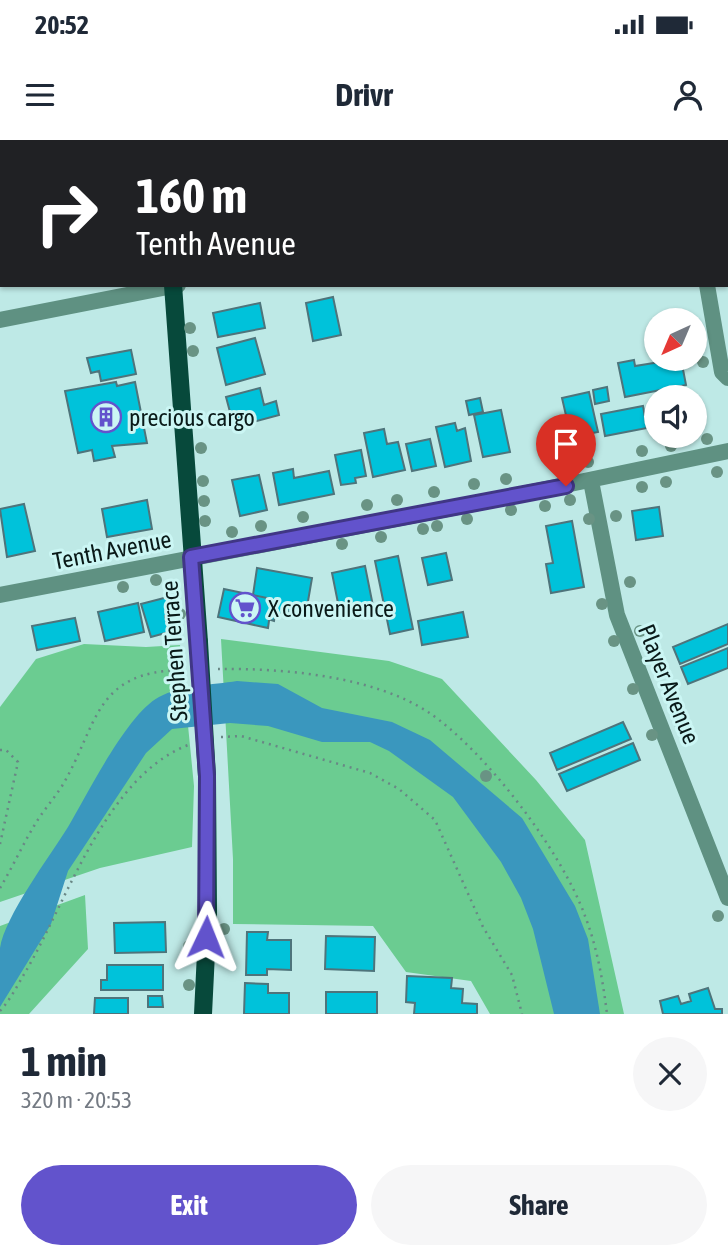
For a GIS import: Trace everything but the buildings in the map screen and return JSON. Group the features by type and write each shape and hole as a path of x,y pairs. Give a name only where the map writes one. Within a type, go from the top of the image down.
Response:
{"main road":[{"name":"Stephen Terrace","path":"175,287 207,776 208,912 203,1014"}],"street":[{"path":"0,320 170,287"},
{"path":"707,287 722,372 728,378"},
{"name":"Tenth Avenue","path":"0,595 728,452"},
{"name":"Player Avenue","path":"591,481 617,615 715,859 728,898"}],"path":[{"path":"210,669 309,674 378,689 428,712 469,748 516,800 557,860 585,915 603,981 607,1014"},
{"path":"0,888 35,824 62,786 90,722 108,699 123,684 141,675 183,670"},
{"path":"218,738 242,736 370,773 399,789 435,820 483,927 512,975 522,1014"},
{"path":"0,1011 51,929 85,859 126,791 172,752 194,743"},
{"path":"0,750 6,750 18,762 0,844"}],"green space":[{"path":"221,639 389,661 442,679 536,780 585,840 624,1014 490,1014 471,981 406,972 373,926 233,924 233,859"},
{"path":"84,644 146,647 180,645 194,786 192,847 100,868 0,902 0,707 36,659"},
{"path":"85,895 88,949 29,1014 0,1014 0,926"}],"water":[{"path":"237,681 278,684 322,708 392,722 430,740 522,818 575,906 588,939 600,1014 554,1014 533,929 521,898 501,862 453,797 389,751 370,742 322,742 268,726 230,723 172,729 146,753 68,871 51,924 0,1007 0,948 10,920 121,737 147,706 159,697 187,688"}],"place":[{"name":"precious cargo","path":"106,417"},
{"name":"X convenience","path":"245,608"}],"route":[{"path":"206,937 207,776 191,557 566,486"}]}
